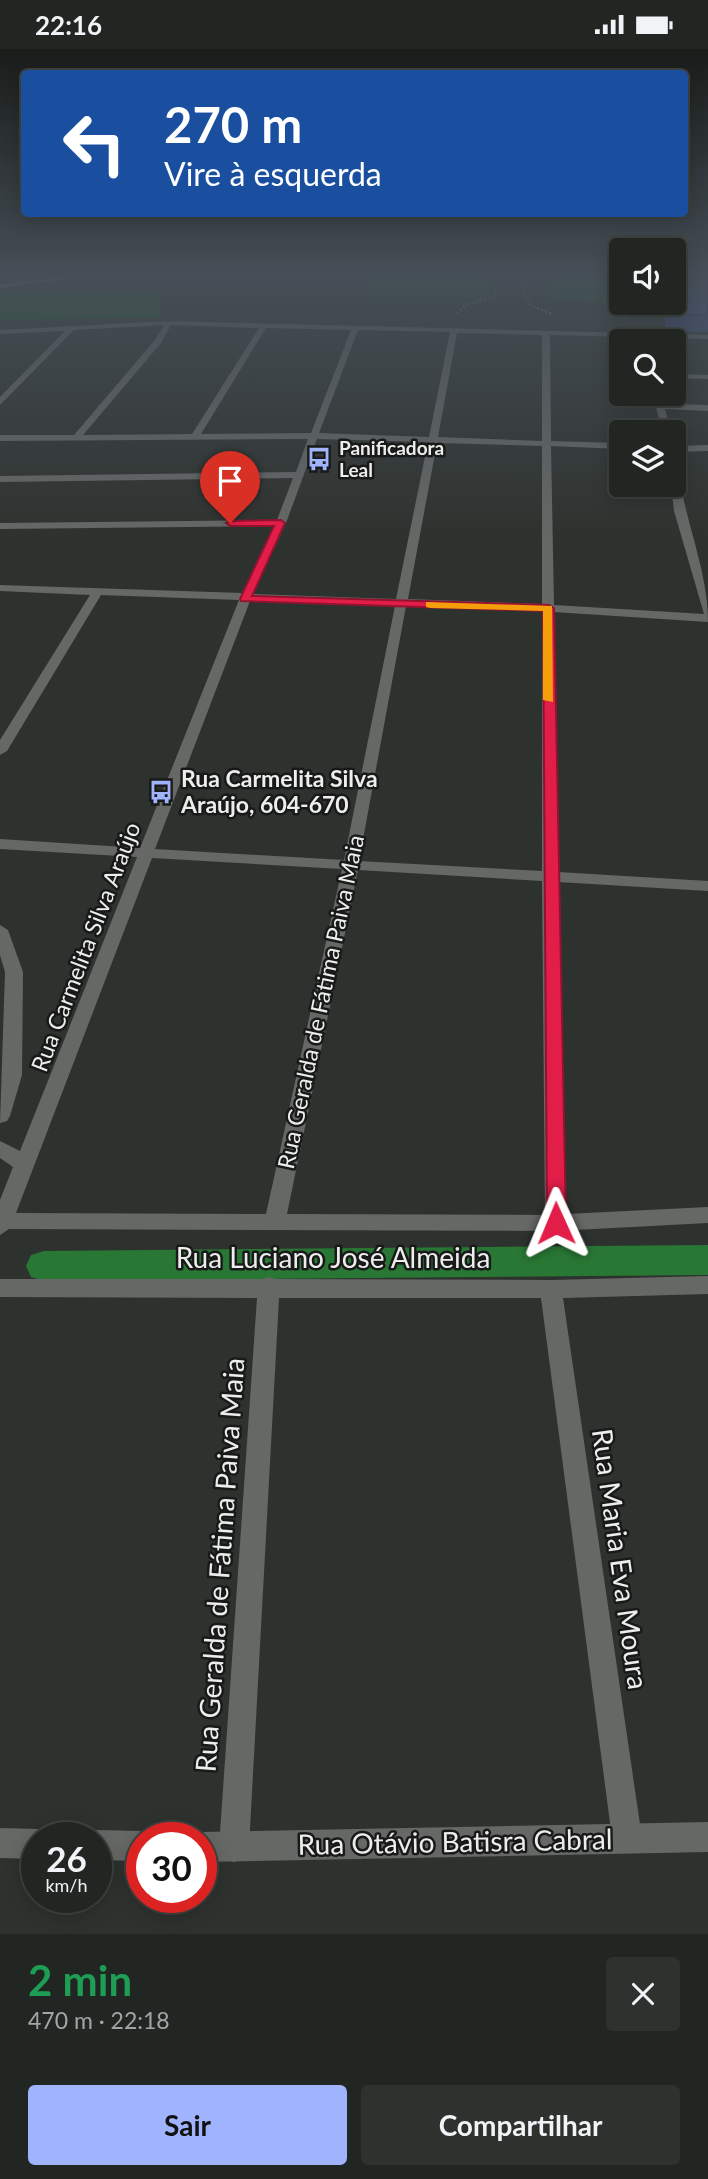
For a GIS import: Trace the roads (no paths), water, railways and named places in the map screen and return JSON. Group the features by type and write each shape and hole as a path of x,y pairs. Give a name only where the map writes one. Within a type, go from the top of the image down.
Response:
{"street":[{"path":"0,402 38,363"},
{"path":"76,438 140,363"},
{"path":"194,437 240,363"},
{"name":"Rua Carmelita Silva Araújo","path":"1,1224 245,599 281,523 343,363"},
{"name":"Rua Geralda de Fátima Paiva Maia","path":"275,1220 351,864 447,363"},
{"path":"546,363 556,1223"},
{"path":"686,376 708,377"},
{"path":"663,420 659,406 708,408"},
{"path":"0,438 315,436 609,445"},
{"path":"686,449 708,448"},
{"path":"0,479 300,475"},
{"path":"677,497 708,612"},
{"path":"0,526 281,523"},
{"path":"0,588 549,608 708,618"},
{"path":"0,751 97,592"},
{"path":"0,844 708,886"},
{"path":"0,930 14,972 13,1076 0,1116"},
{"path":"0,1148 25,1164"},
{"name":"Rua Luciano José Almeida","path":"1,1224 275,1220 556,1223 708,1215"},
{"name":"Rua Luciano José Almeida","path":"0,1288 269,1286 551,1289 708,1285"},
{"name":"Rua Geralda de Fátima Paiva Maia","path":"234,1847 269,1286"},
{"name":"Rua Maria Eva Moura","path":"551,1289 627,1837"},
{"name":"Rua Otávio Batisra Cabral","path":"217,1847 708,1837"},
{"path":"0,1843 21,1844"}],"waterway":[{"path":"44,1266 708,1260"}],"place":[{"name":"Panificadora Leal","path":"319,459"},
{"name":"Rua Carmelita Silva Araújo, 604-670","path":"161,792"}]}
